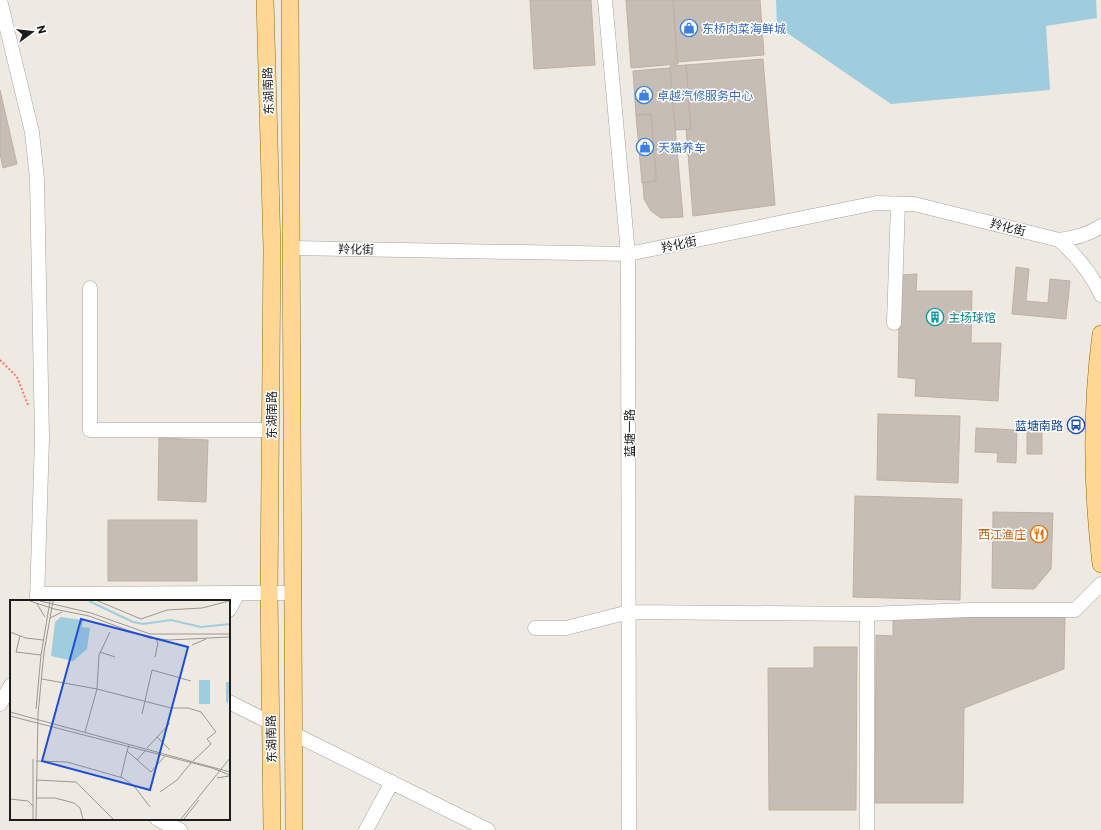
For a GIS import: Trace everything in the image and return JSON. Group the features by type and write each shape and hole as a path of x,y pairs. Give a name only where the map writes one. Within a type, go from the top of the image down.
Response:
{"main road":[{"name":"东湖南路","path":"265,0 272,248 269,592 272,830"},
{"name":"东湖南路","path":"290,0 294,830"},
{"path":"266,42 291,42"},
{"path":"1101,334 1096,386 1094,460 1096,510 1101,564"}],"street":[{"path":"0,0 32,132 37,179 42,438 37,598 269,592 293,593"},
{"name":"蓝塘一路","path":"606,0 628,254 629,830"},
{"name":"羚化街","path":"292,248 628,254 876,203 914,204 1059,240"},
{"path":"894,323 898,204"},
{"path":"1059,240 1091,233 1101,226"},
{"path":"1059,240 1083,263 1094,279 1101,295"},
{"path":"90,288 90,430 270,430"},
{"path":"534,628 566,628 629,612 867,614 970,610 1075,610 1101,584"},
{"path":"230,608 238,593"},
{"path":"867,614 867,830"},
{"path":"0,704 10,687"},
{"path":"230,702 271,723"},
{"path":"294,734 488,830"},
{"path":"366,830 392,782"},
{"path":"159,820 180,830"}],"path":[{"path":"0,360 17,377 31,411"}],"water":[{"path":"776,0 1096,0 1097,18 1046,26 1050,90 891,104 777,26"}],"building":[{"path":"530,0 591,0 595,65 534,69"},
{"path":"626,0 673,0 678,64 631,68"},
{"path":"673,0 760,0 764,55 677,62"},
{"path":"763,59 775,205 693,216 686,129 691,129 686,65"},
{"path":"686,65 691,129 675,130 670,66"},
{"path":"670,68 683,217 661,218 651,211 644,199 643,183 657,181 651,114 636,115 633,71"},
{"path":"0,90 17,164 3,168 0,154"},
{"path":"651,114 656,181 642,183 636,115"},
{"path":"1016,267 1029,269 1026,301 1048,303 1050,279 1070,281 1066,319 1012,314"},
{"name":"主场球馆","path":"917,274 916,291 972,291 971,343 1001,343 998,401 915,396 916,379 898,377 900,275"},
{"path":"878,414 960,416 958,483 877,480"},
{"path":"976,428 1017,430 1016,463 997,462 998,453 975,452"},
{"path":"1027,428 1042,429 1042,454 1027,454"},
{"path":"159,438 208,440 206,502 158,500"},
{"path":"855,496 962,499 960,600 853,597"},
{"path":"993,512 1053,513 1051,569 1034,589 992,588"},
{"path":"108,520 197,520 197,581 108,581"},
{"path":"893,614 1065,616 1064,669 964,708 963,803 875,803 876,635 893,636"},
{"path":"814,647 857,647 856,810 769,810 768,668 814,668"}],"place":[{"name":"东桥肉菜海鲜城","path":"689,28"},
{"name":"卓越汽修服务中心","path":"644,95"},
{"name":"天猫养车","path":"645,147"},
{"name":"主场球馆","path":"935,317"},
{"name":"蓝塘南路","path":"1076,425"},
{"name":"西江渔庄","path":"1039,534"}]}
